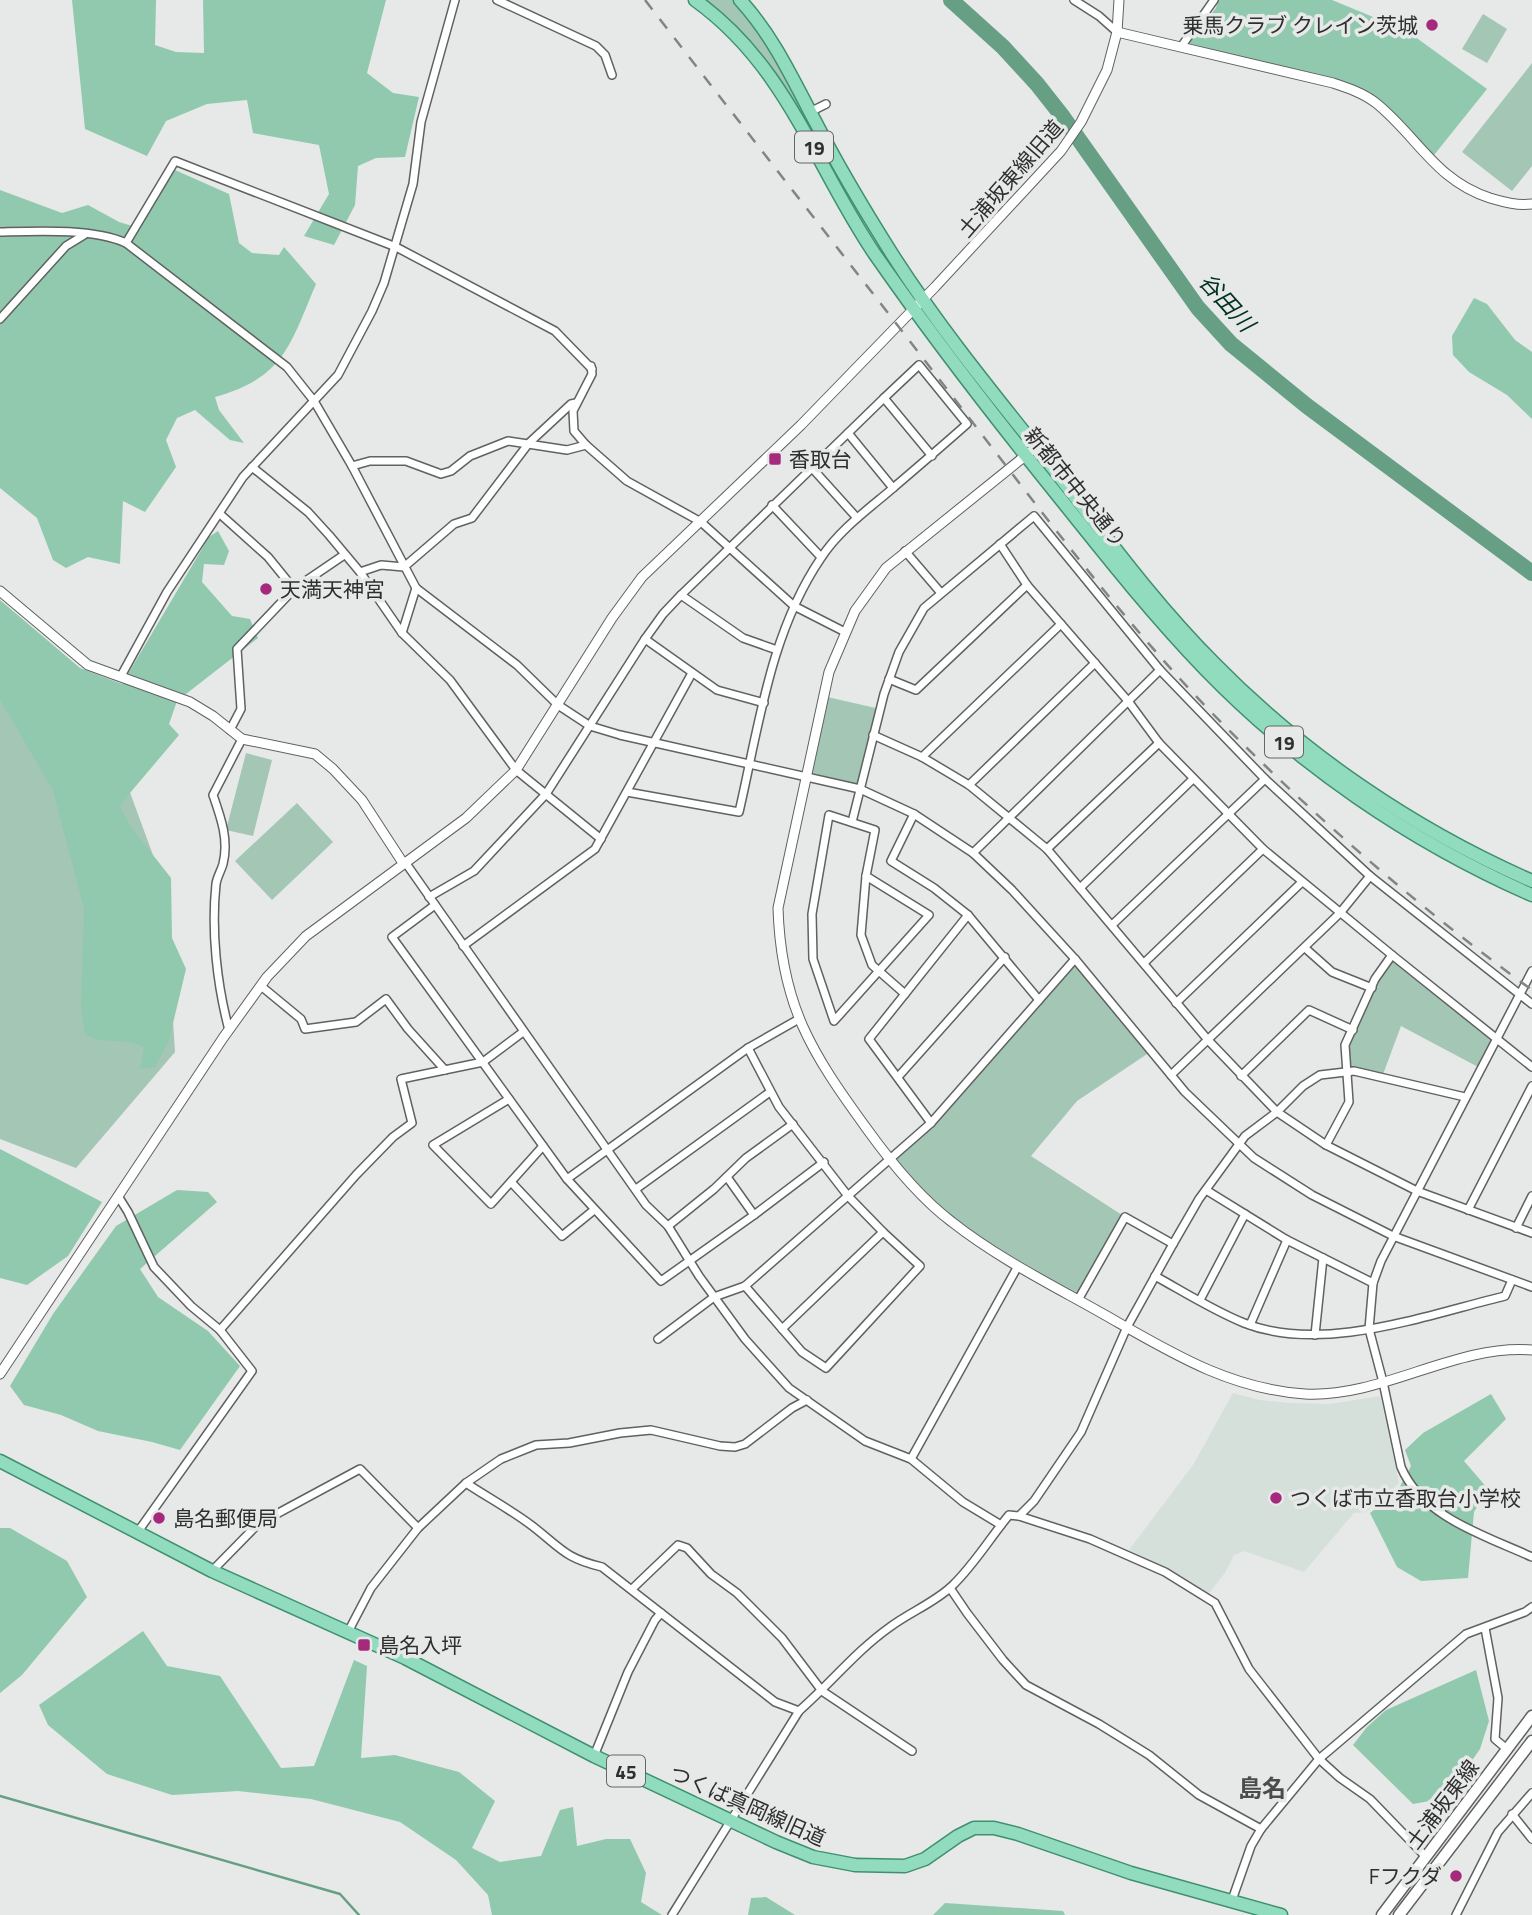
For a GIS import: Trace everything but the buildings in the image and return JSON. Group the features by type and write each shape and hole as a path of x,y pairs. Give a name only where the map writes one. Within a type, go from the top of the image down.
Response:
{"main road":[{"name":"新都市中央通り","path":"695,0 737,35 767,70 799,120 871,248 919,305 1144,602 1205,668 1249,712 1306,759 1407,830 1465,863 1532,895"},
{"name":"新都市中央通り","path":"740,0 775,45 859,202 919,305"},
{"name":"新都市中央通り","path":"1031,452 1212,662 1255,703 1339,770 1386,801 1451,840 1532,881"},
{"name":"つくば真岡線旧道","path":"0,1461 136,1534 446,1679 594,1756 813,1857 833,1862 884,1866 915,1864 974,1828 994,1828 1131,1873 1281,1915"},
{"name":"土浦坂東線","path":"1382,1915 1532,1716"},
{"name":"土浦坂東線","path":"1399,1915 1532,1741"}],"street":[{"path":"121,676 167,592 252,467 338,375 355,343 380,292 396,247 399,226 413,184 421,122 456,0"},
{"path":"497,0 596,46 605,55 612,75"},
{"path":"1074,0 1117,32 1333,83 1364,95 1392,117 1430,160 1452,180 1474,193 1511,204 1532,204"},
{"name":"土浦坂東線旧道","path":"0,1374 261,986 306,936 466,818 516,770 631,590 642,577 802,425 919,305 1061,151 1082,122 1107,70 1117,32 1119,0"},
{"path":"1181,47 1214,0"},
{"path":"810,112 826,104"},
{"path":"126,243 174,161 396,247 555,331 592,367 573,411 574,431 586,445 628,481 701,522 794,606 845,632"},
{"path":"0,232 111,236 126,243 287,367 314,401 352,466 416,588 517,665 558,705 590,726 653,743 860,789 914,814 973,853 1012,890 1075,959 1171,1075 1254,1158 1312,1195 1393,1237 1532,1287"},
{"path":"0,319 65,246 85,234"},
{"path":"429,897 474,871 545,794 663,614 772,505 919,365 967,424 857,518 821,556 794,606 777,650 739,812 627,792"},
{"path":"884,398 932,456"},
{"path":"360,572 381,565 404,567 454,524 472,518 529,443 571,404 577,403"},
{"path":"848,433 893,488"},
{"path":"352,466 370,461 406,461 441,474 451,471 470,456 508,441 567,450 586,445"},
{"path":"1031,452 886,568 855,611 829,672 804,777 778,908 779,939 785,977 799,1019 825,1072 888,1159 950,1221 1018,1266 1213,1373 1262,1389 1306,1394 1344,1393 1492,1352 1532,1350"},
{"path":"252,467 308,512 360,572 401,632 450,680 516,770 601,839"},
{"path":"812,468 857,518"},
{"path":"772,505 821,556"},
{"path":"219,514 268,557 294,590"},
{"path":"852,822 873,735 899,652 924,608 1034,516 1160,670 1265,779 1370,876 1532,1004"},
{"path":"1000,544 1027,585 1128,701 1159,743 1263,849 1532,1067"},
{"path":"905,551 941,593"},
{"path":"230,730 241,709 237,649 294,590 344,555"},
{"path":"890,679 916,690 1027,585"},
{"path":"401,632 416,588"},
{"path":"0,592 88,665 190,702 242,739 315,754 333,769 362,800 606,1150 646,1205 668,1226 714,1297 768,1366 789,1388 865,1441 911,1459 962,1502 1001,1525"},
{"path":"681,595 743,638 777,650"},
{"path":"922,757 1061,624"},
{"path":"645,639 717,690 764,704"},
{"path":"969,785 1095,663"},
{"path":"973,853 1160,670"},
{"path":"463,946 595,849 692,673"},
{"path":"873,735 922,757 969,785 1047,849 1208,1040 1277,1112 1326,1145 1417,1191 1532,1233"},
{"path":"229,1030 219,988 216,936 216,882 223,863 226,838 213,795 242,739"},
{"path":"1047,849 1159,743"},
{"path":"1080,888 1193,779"},
{"path":"1112,925 1265,779"},
{"path":"914,814 891,861 934,888 968,915 1039,1000"},
{"path":"866,876 929,915 880,972 834,1021 813,959 812,914 829,815 875,830 866,876 861,935 872,965 880,972 905,994"},
{"path":"1144,963 1263,849"},
{"path":"1171,1075 1340,913 1370,876"},
{"path":"1176,1003 1302,882"},
{"path":"435,905 392,937 567,1180 661,1281 824,1162"},
{"path":"932,1123 869,1039 968,915"},
{"path":"1305,948 1332,972 1372,988"},
{"path":"1326,1145 1349,1102 1345,1045 1375,979 1392,956"},
{"path":"898,1077 1004,957"},
{"path":"658,1339 714,1297 745,1286 932,1123 1075,959"},
{"path":"1532,971 1393,1237 1373,1283 1369,1329 1406,1479 1419,1494 1457,1523 1532,1557"},
{"path":"261,986 301,1020 305,1029 356,1022 386,999 408,1029 445,1070"},
{"path":"1241,1076 1309,1010 1353,1030"},
{"path":"567,1180 748,1048 799,1019"},
{"path":"220,1330 356,1175 393,1137 411,1123 401,1079 483,1062 523,1032"},
{"path":"745,1286 802,1352 826,1368 920,1266 848,1196 770,1092 748,1048"},
{"path":"1019,1516 1034,1501 1081,1432 1127,1327 1172,1244 1238,1144 1303,1086 1320,1075 1354,1071 1465,1097"},
{"path":"1468,1210 1532,1086"},
{"path":"636,1189 770,1092"},
{"path":"509,1099 433,1145 491,1204 543,1146"},
{"path":"668,1226 746,1158 793,1124"},
{"path":"727,1177 754,1215"},
{"path":"511,1182 562,1236 594,1210"},
{"path":"1206,1189 1287,1240 1373,1283"},
{"path":"118,1196 154,1267 191,1306 220,1330 252,1371 136,1534"},
{"path":"1516,1228 1532,1196"},
{"path":"1200,1300 1244,1213"},
{"path":"1078,1300 1125,1217 1172,1244"},
{"path":"782,1329 883,1232"},
{"path":"1250,1325 1287,1240"},
{"path":"1315,1335 1323,1258"},
{"path":"911,1459 1018,1266"},
{"path":"1155,1276 1250,1325 1282,1333 1315,1335 1345,1334 1505,1296 1512,1280"},
{"path":"348,1632 371,1588 418,1528 466,1483 524,1448 651,1430 735,1447 745,1444 784,1413 807,1400"},
{"path":"212,1571 258,1524 360,1469 418,1528"},
{"path":"466,1483 531,1524 564,1553 577,1561 602,1567 775,1702 799,1711"},
{"path":"672,1915 799,1711 822,1691 854,1656 890,1627 950,1588 969,1568 1009,1515 1090,1539 1165,1572 1214,1603 1249,1668 1320,1759 1340,1778 1370,1798 1426,1857"},
{"path":"632,1589 678,1545 687,1548 711,1574 737,1593 782,1638 822,1691 912,1751"},
{"path":"950,1588 988,1642 1026,1685 1099,1724 1149,1755 1199,1795 1261,1829"},
{"path":"1232,1900 1251,1846 1261,1829 1320,1759 1466,1634 1525,1612 1532,1606"},
{"path":"594,1756 628,1672 661,1613"},
{"path":"1485,1628 1499,1698 1495,1738 1508,1751"},
{"path":"1456,1915 1498,1832 1532,1793"},
{"path":"1512,1814 1532,1839"}],"shaded area":[{"name":"つくば市立香取台小学校","path":"1233,1393 1259,1400 1330,1404 1380,1396 1399,1483 1366,1512 1354,1513 1304,1572 1244,1551 1234,1555 1225,1573 1208,1594 1181,1576 1129,1550 1193,1465"}],"green space":[{"path":"72,0 156,0 155,45 176,52 204,53 203,0 386,0 367,73 393,93 419,97 405,157 376,158 358,166 355,205 334,245 304,236 329,194 319,145 253,133 247,100 207,104 166,121 147,156 85,129"},
{"path":"705,0 734,0 772,48 876,246 781,82 748,39"},
{"path":"1218,0 1332,0 1407,31 1487,89 1430,160 1392,117 1343,87 1188,43 1216,8"},
{"path":"1483,14 1507,29 1487,63 1462,49"},
{"path":"1532,63 1532,166 1512,191 1462,152"},
{"path":"175,170 229,194 239,243 252,253 279,255 284,247 316,284 291,342 282,356 256,380 215,397 219,410 244,443 230,440 195,410 177,418 166,440 176,467 145,512 123,501 120,564 88,557 66,568 53,560 37,518 0,488 0,190 62,213 88,205 119,222 139,228"},
{"path":"1474,298 1487,304 1515,340 1532,352 1532,419 1507,395 1469,372 1453,355 1452,336"},
{"path":"218,531 229,551 224,565 204,564 202,582 232,616 250,619 258,638 177,701 169,724 179,735 119,806 131,827 171,878 172,938 186,969 169,1040 155,1067 140,1069 144,1047 127,1042 98,1040 85,1034 81,1007 84,909 53,790 0,700 0,600 80,668 122,684 209,537"},
{"path":"0,650 107,730 164,885 175,1052 76,1168 0,1139"},
{"path":"823,696 880,709 860,789 805,777"},
{"path":"246,753 272,760 253,836 226,830"},
{"path":"297,803 333,842 272,900 235,861"},
{"path":"1392,955 1497,1038 1480,1068 1401,1026 1382,1077 1346,1071 1345,1045 1372,988"},
{"path":"1075,959 1153,1050 1077,1101 1031,1156 1125,1217 1078,1300 950,1221 888,1159 931,1123"},
{"path":"0,1149 102,1202 68,1256 27,1285 0,1278"},
{"path":"177,1190 208,1192 217,1202 140,1269 158,1297 208,1331 240,1366 180,1450 98,1431 61,1415 24,1405 10,1386 53,1314 116,1226"},
{"path":"1491,1394 1506,1419 1464,1461 1488,1489 1474,1512 1468,1578 1421,1581 1397,1567 1370,1513 1397,1492 1411,1466 1405,1450 1423,1433"},
{"path":"0,1528 10,1528 67,1561 87,1597 22,1675 0,1693"},
{"path":"143,1631 167,1666 220,1676 281,1768 314,1766 354,1660 367,1666 361,1758 395,1755 459,1772 495,1801 472,1848 500,1862 541,1856 560,1810 573,1807 577,1846 606,1839 630,1839 646,1873 641,1902 662,1915 492,1915 488,1895 456,1860 400,1822 311,1799 238,1791 172,1795 107,1774 48,1725 39,1705"},
{"path":"1476,1670 1489,1721 1480,1749 1446,1798 1413,1804 1353,1745 1367,1727 1386,1710"},
{"path":"766,1897 795,1915 748,1915 751,1898"},
{"path":"945,1903 1063,1911 1065,1915 933,1915"}],"waterway":[{"name":"谷田川","path":"951,0 1003,47 1037,84 1198,308 1231,344 1307,406 1532,573"},
{"path":"0,1796 340,1894 359,1915"}],"railway":[{"path":"645,0 1058,532 1180,679 1250,751 1327,824 1407,893 1532,990"}],"place":[{"name":"乗馬クラブ クレイン茨城","path":"1432,25"},
{"name":"香取台","path":"775,459"},
{"name":"天満天神宮","path":"266,589"},
{"name":"つくば市立香取台小学校","path":"1276,1498"},
{"name":"島名郵便局","path":"159,1518"},
{"name":"島名入坪","path":"364,1645"},
{"name":"Fフクダ","path":"1456,1876"}],"district":[{"name":"島名","path":"1262,1788"}]}
